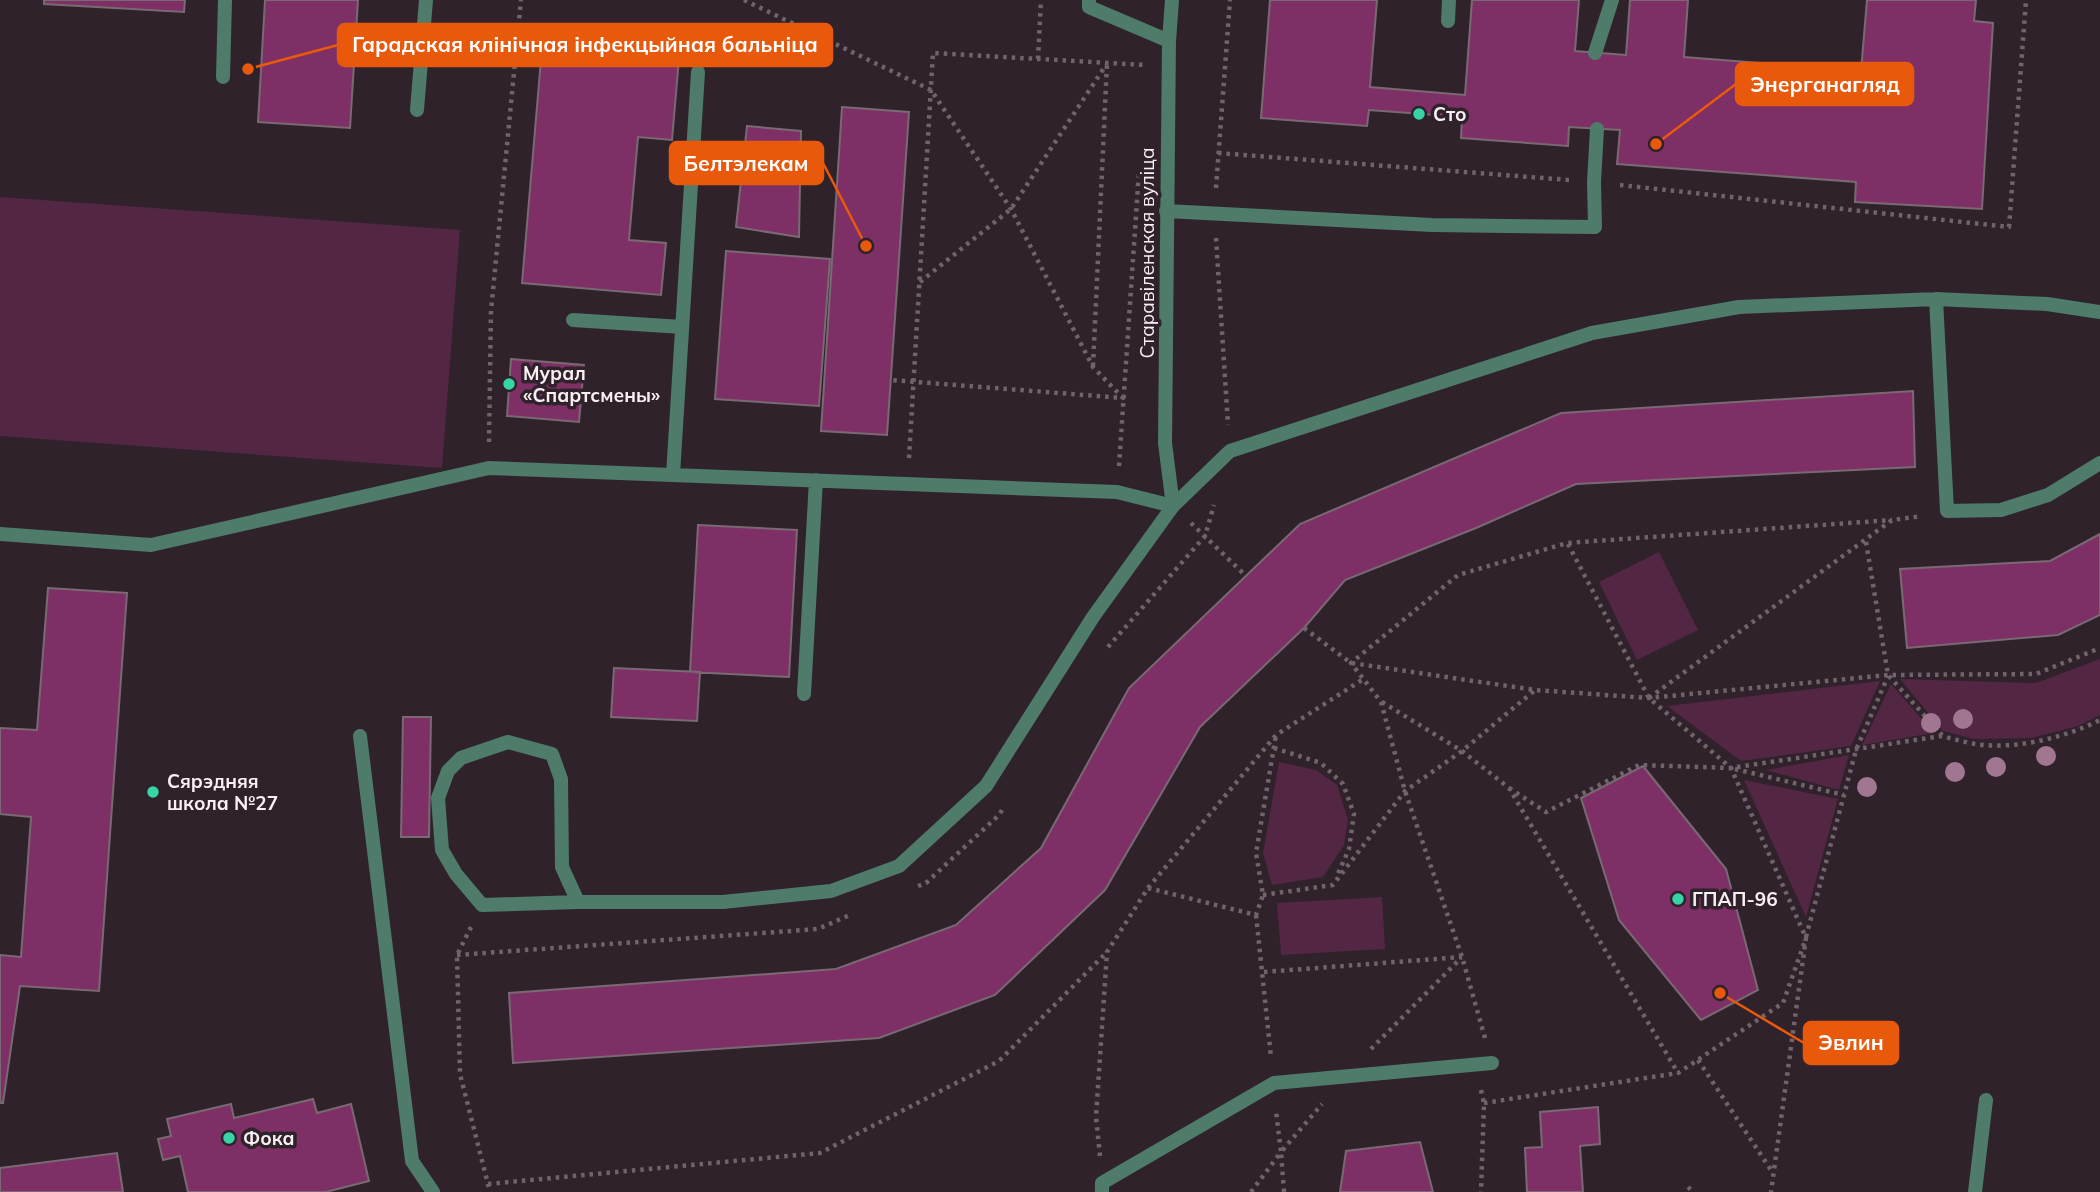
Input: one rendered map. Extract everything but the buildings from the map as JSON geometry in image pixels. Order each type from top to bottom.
[{"type":"street","points":[[223,77],[225,0]]},
{"type":"street","points":[[417,110],[426,0]]},
{"type":"street","points":[[1089,0],[1089,7],[1169,41]]},
{"type":"street","name":"Старавіленская вуліца","points":[[1172,0],[1166,211],[1166,443],[1173,506]]},
{"type":"street","points":[[1448,21],[1449,0]]},
{"type":"street","points":[[1595,53],[1612,0]]},
{"type":"street","points":[[673,475],[698,72]]},
{"type":"street","points":[[1166,211],[1432,225],[1595,227],[1597,129]]},
{"type":"street","points":[[578,902],[562,867],[561,779],[552,754],[508,742],[461,758],[448,771],[438,798],[442,850],[456,874],[482,905],[723,902],[831,891],[899,866],[986,786],[1093,617],[1173,506],[1230,451],[1592,333],[1739,307],[1936,299],[2047,304],[2100,312]]},
{"type":"street","points":[[1936,299],[1947,512],[2001,510],[2048,495],[2100,463]]},
{"type":"street","points":[[573,320],[682,327]]},
{"type":"street","points":[[0,534],[151,545],[489,467],[1117,492],[1173,506]]},
{"type":"street","points":[[804,694],[816,480]]},
{"type":"street","points":[[360,736],[412,1161],[433,1192]]},
{"type":"street","points":[[1102,1188],[1274,1083],[1492,1063]]},
{"type":"street","points":[[1975,1192],[1986,1100]]},
{"type":"path","points":[[489,467],[491,311],[521,0]]},
{"type":"path","points":[[744,0],[931,90],[1011,209],[1093,367],[1123,398]]},
{"type":"path","points":[[1038,59],[1041,0]]},
{"type":"path","points":[[1230,0],[1214,213],[1230,451]]},
{"type":"path","points":[[1217,153],[1594,182],[2009,227],[2026,0]]},
{"type":"path","points":[[907,483],[933,53],[1146,65],[1148,33]]},
{"type":"path","points":[[919,282],[1011,209],[1107,63]]},
{"type":"path","points":[[1093,367],[1107,63]]},
{"type":"path","points":[[1117,492],[1139,162]]},
{"type":"path","points":[[891,380],[1123,398]]},
{"type":"path","points":[[1101,655],[1205,536],[1216,500]]},
{"type":"path","points":[[1173,506],[1246,576]]},
{"type":"path","points":[[1352,663],[1458,575],[1567,543],[1892,520],[1947,512]]},
{"type":"path","points":[[1649,698],[1866,542],[1892,520]]},
{"type":"path","points":[[1866,542],[1888,675],[1942,736]]},
{"type":"path","points":[[1567,543],[1649,698],[1731,768],[1806,938],[1771,1192]]},
{"type":"path","points":[[1304,628],[1352,663],[1381,702],[1405,791],[1462,957],[1492,1063]]},
{"type":"path","points":[[1352,663],[1535,690],[1649,698],[1888,675],[2036,674],[2100,648]]},
{"type":"path","points":[[1484,1103],[1678,1073],[1783,1003],[1806,938],[1856,750],[1888,675]]},
{"type":"path","points":[[488,1184],[820,1153],[999,1061],[1107,952],[1148,888],[1276,735],[1365,678]]},
{"type":"path","points":[[1264,895],[1334,885],[1405,791],[1462,751],[1535,690]]},
{"type":"path","points":[[1381,702],[1462,751],[1509,788],[1546,811],[1639,765],[1731,768],[1942,736],[1976,744],[2029,744],[2080,730],[2100,720]]},
{"type":"path","points":[[1148,888],[1256,915],[1264,895],[1256,853],[1276,735]]},
{"type":"path","points":[[1274,748],[1321,763],[1343,784],[1354,814],[1349,849],[1334,885]]},
{"type":"path","points":[[1731,768],[1844,795]]},
{"type":"path","points":[[1509,788],[1678,1073]]},
{"type":"path","points":[[914,888],[926,883],[999,815],[1007,804]]},
{"type":"path","points":[[482,905],[457,955],[460,1074],[490,1192]]},
{"type":"path","points":[[457,955],[818,929],[854,913]]},
{"type":"path","points":[[1102,1188],[1096,1117],[1107,952]]},
{"type":"path","points":[[1264,972],[1462,957]]},
{"type":"path","points":[[1698,1060],[1774,1174]]},
{"type":"path","points":[[1280,1152],[1284,1192]]},
{"type":"path","points":[[1688,1187],[1693,1192]]},
{"type":"shaded area","points":[[0,197],[460,230],[442,468],[0,436]]},
{"type":"shaded area","points":[[1659,552],[1698,630],[1637,660],[1599,582]]},
{"type":"shaded area","points":[[2100,659],[2100,715],[2078,726],[2031,738],[1974,739],[1943,731],[1900,679],[2036,683]]},
{"type":"shaded area","points":[[1880,681],[1851,746],[1741,761],[1667,706]]},
{"type":"shaded area","points":[[1891,684],[1934,733],[1862,745]]},
{"type":"shaded area","points":[[1849,755],[1839,790],[1766,770]]},
{"type":"shaded area","points":[[1279,762],[1316,770],[1337,785],[1348,820],[1344,845],[1323,877],[1272,885],[1263,853]]},
{"type":"shaded area","points":[[1744,780],[1838,799],[1806,917]]},
{"type":"shaded area","points":[[1382,897],[1385,949],[1281,955],[1277,903]]},
{"type":"place","name":"Гарадская клінічная інфекцыйная бальніца","points":[[248,69]]},
{"type":"place","name":"Сто","points":[[1419,114]]},
{"type":"place","name":"Энерганагляд","points":[[1656,144]]},
{"type":"place","name":"Белтэлекам","points":[[866,246]]},
{"type":"place","name":"Мурал «Спартсмены»","points":[[509,384]]},
{"type":"place","name":"Сярэдняя школа №27","points":[[153,792]]},
{"type":"place","name":"ГПАП-96","points":[[1678,899]]},
{"type":"place","name":"Эвлин","points":[[1720,993]]},
{"type":"place","name":"Фока","points":[[229,1138]]}]
